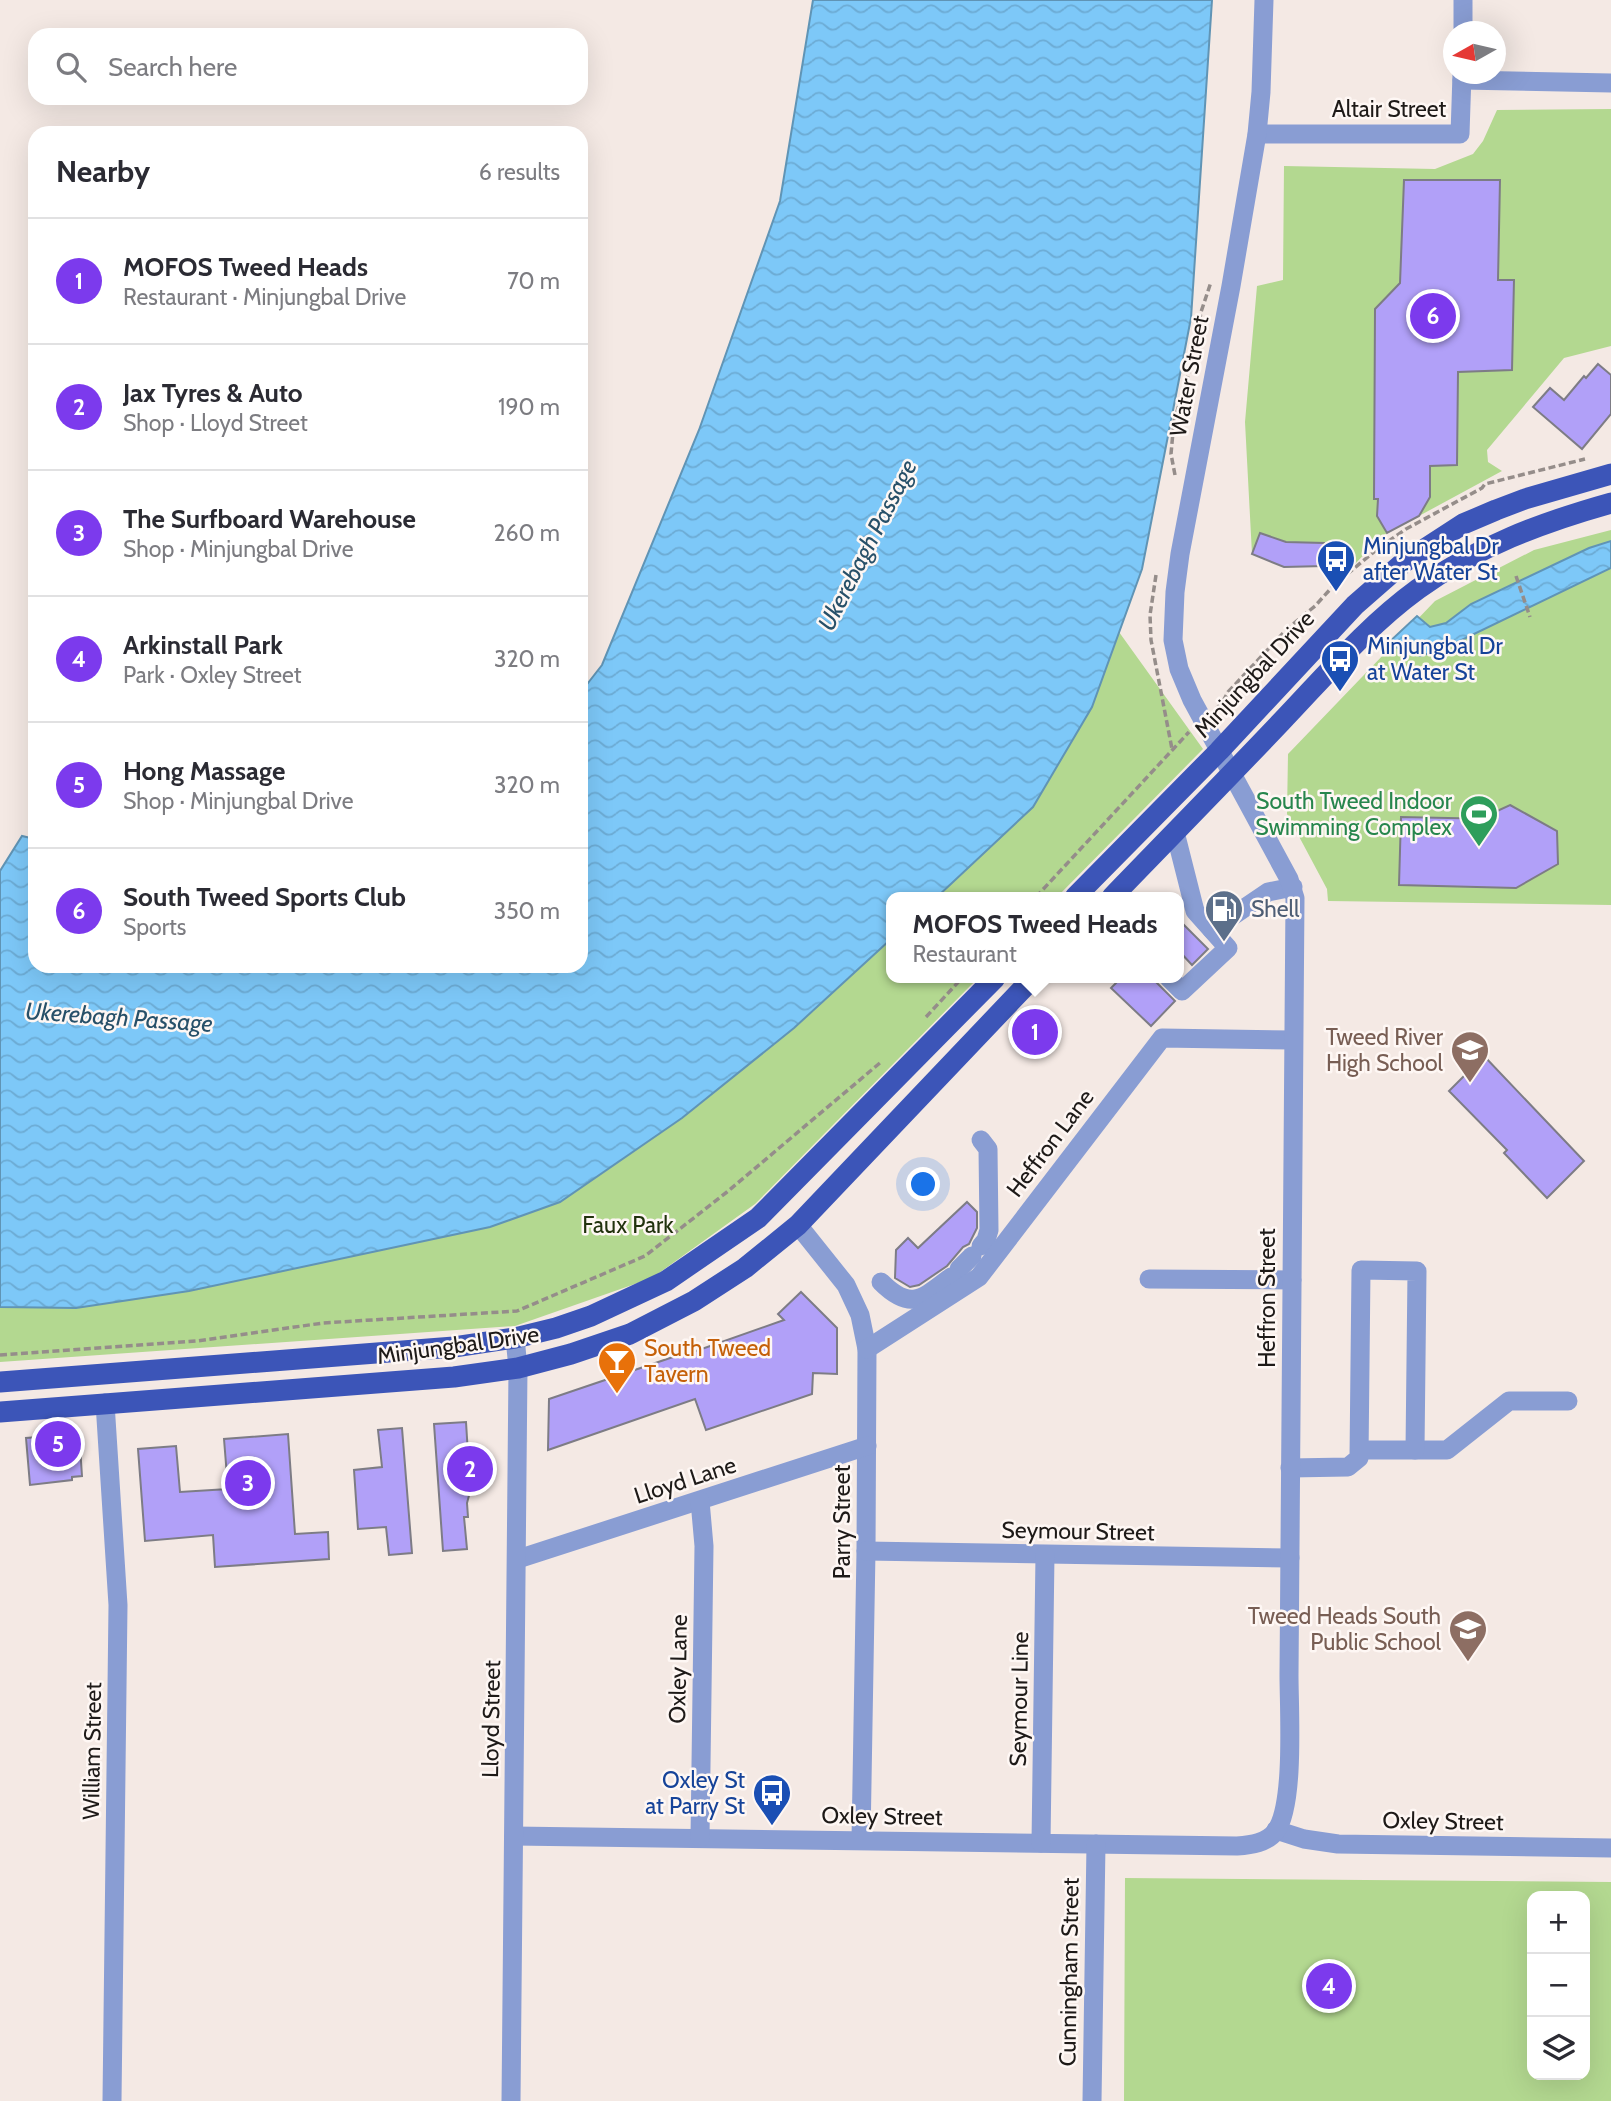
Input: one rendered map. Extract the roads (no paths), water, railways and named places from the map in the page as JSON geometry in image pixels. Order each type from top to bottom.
[{"type":"main road","name":"Minjungbal Drive","points":[[1079,892],[1219,751],[1355,605],[1403,563],[1463,524],[1525,499],[1611,474]]},
{"type":"main road","points":[[1117,892],[1348,652],[1395,607],[1418,589],[1489,546],[1545,523],[1611,503]]},
{"type":"main road","name":"Minjungbal Drive","points":[[0,1382],[476,1345],[556,1328],[591,1316],[666,1281],[758,1218],[990,983]]},
{"type":"main road","name":"Minjungbal Drive","points":[[0,1412],[445,1378],[518,1368],[630,1334],[684,1307],[745,1268],[798,1225],[1028,983]]},
{"type":"street","name":"Water Street","points":[[1219,751],[1179,670],[1173,640],[1174,608],[1180,554],[1257,134],[1264,0]]},
{"type":"street","points":[[1462,21],[1463,0]]},
{"type":"street","points":[[1506,79],[1611,83]]},
{"type":"street","name":"Altair Street","points":[[1257,134],[1460,134],[1462,84]]},
{"type":"street","name":"Heffron Street","points":[[1219,751],[1293,887],[1296,914],[1288,1792],[1276,1830]]},
{"type":"street","points":[[1174,983],[1182,991],[1228,948],[1195,911],[1175,832]]},
{"type":"street","points":[[1212,930],[1268,892],[1293,887]]},
{"type":"street","name":"Heffron Lane","points":[[867,1349],[979,1277],[1162,1038],[1293,1040]]},
{"type":"street","points":[[881,1282],[891,1293],[911,1301],[924,1297],[966,1262],[986,1240],[989,1230],[988,1149],[981,1140]]},
{"type":"street","name":"Parry Street","points":[[798,1225],[845,1285],[860,1315],[867,1349],[861,1840]]},
{"type":"street","points":[[1290,1468],[1348,1467],[1359,1458],[1361,1270],[1417,1271],[1415,1450]]},
{"type":"street","points":[[1149,1279],[1292,1280]]},
{"type":"street","name":"Lloyd Street","points":[[511,2101],[518,1559],[518,1368],[515,1338]]},
{"type":"street","points":[[1359,1450],[1447,1450],[1509,1401],[1568,1401]]},
{"type":"street","name":"William Street","points":[[105,1403],[118,1605],[112,2101]]},
{"type":"street","name":"Lloyd Lane","points":[[518,1559],[867,1446]]},
{"type":"street","name":"Oxley Lane","points":[[700,1501],[704,1546],[700,1839]]},
{"type":"street","name":"Seymour Street","points":[[866,1551],[1290,1558]]},
{"type":"street","name":"Seymour Line","points":[[1041,1843],[1045,1555]]},
{"type":"street","name":"Oxley Street","points":[[514,1836],[1248,1845],[1266,1840],[1276,1830],[1304,1839],[1338,1844],[1611,1848]]},
{"type":"street","name":"Cunningham Street","points":[[1092,2101],[1096,1844]]},
{"type":"water","name":"Ukerebagh Passage","points":[[813,0],[1212,0],[1191,318],[1142,569],[1092,707],[1033,807],[942,892],[886,892],[886,944],[794,1028],[682,1118],[560,1202],[490,1227],[189,1291],[76,1308],[0,1307],[0,871],[22,836],[28,837],[28,973],[588,973],[588,683],[602,665],[699,430],[780,201]]},
{"type":"water","points":[[1611,541],[1611,568],[1443,649],[1420,656],[1387,644],[1417,616],[1430,627],[1446,623],[1471,604],[1589,548]]},
{"type":"place","name":"South Tweed Sports Club","points":[[1433,316]]},
{"type":"place","name":"Minjungbal Dr after Water St","points":[[1336,593]]},
{"type":"place","name":"Minjungbal Dr at Water St","points":[[1340,693]]},
{"type":"place","name":"South Tweed Indoor Swimming Complex","points":[[1479,848]]},
{"type":"place","name":"Shell","points":[[1224,943]]},
{"type":"place","name":"MOFOS Tweed Heads","points":[[1035,1032]]},
{"type":"place","name":"Tweed River High School","points":[[1470,1084]]},
{"type":"place","name":"South Tweed Tavern","points":[[617,1395]]},
{"type":"place","name":"Hong Massage","points":[[58,1444]]},
{"type":"place","name":"Jax Tyres & Auto","points":[[470,1469]]},
{"type":"place","name":"The Surfboard Warehouse","points":[[248,1483]]},
{"type":"place","name":"Tweed Heads South Public School","points":[[1468,1663]]},
{"type":"place","name":"Oxley St at Parry St","points":[[772,1827]]},
{"type":"place","name":"Arkinstall Park","points":[[1329,1986]]},
{"type":"park label","name":"Faux Park","points":[[628,1225]]}]
